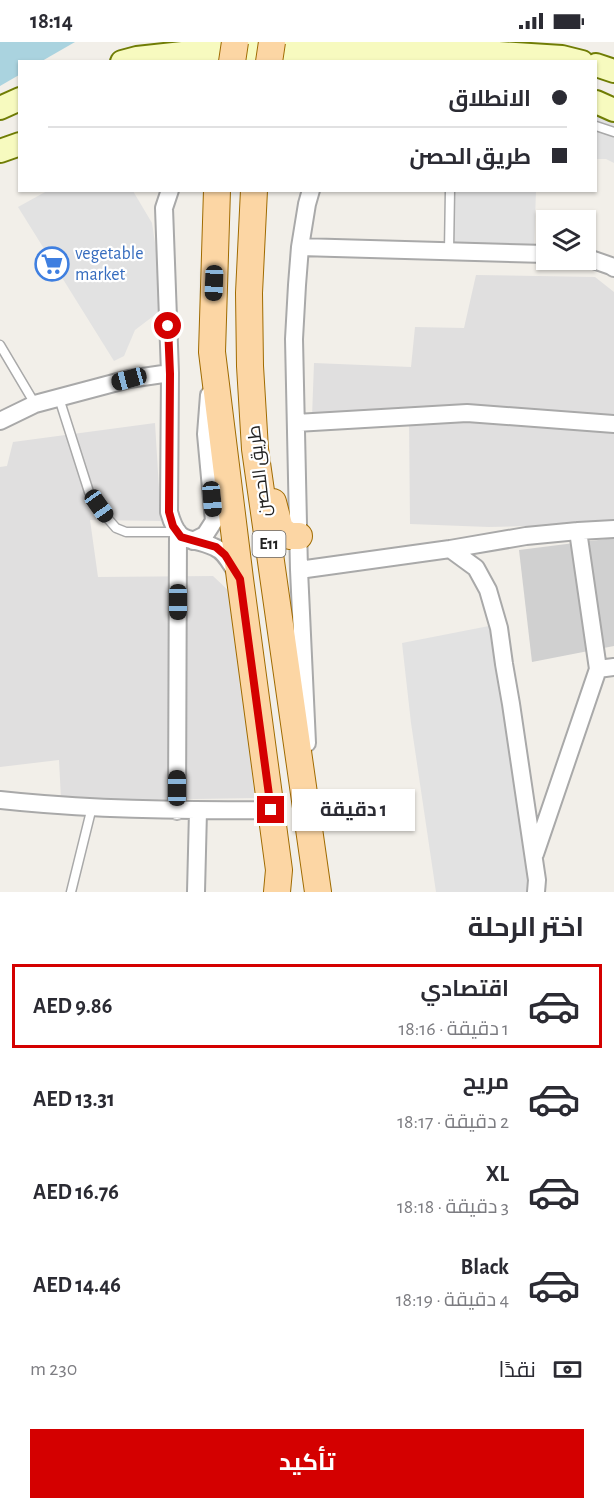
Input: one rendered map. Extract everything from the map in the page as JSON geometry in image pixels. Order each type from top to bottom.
[{"type":"main road","points":[[232,60],[235,42]]},
{"type":"main road","points":[[269,60],[272,42]]},
{"type":"main road","points":[[130,60],[209,50],[322,57],[483,52],[562,57],[574,60]]},
{"type":"main road","points":[[597,65],[614,71]]},
{"type":"main road","points":[[0,108],[18,100]]},
{"type":"main road","points":[[597,102],[614,110]]},
{"type":"main road","points":[[0,151],[18,145]]},
{"type":"main road","name":"طريق الحصن","points":[[217,192],[212,352],[279,870],[276,892]]},
{"type":"main road","points":[[254,192],[266,446],[274,512],[280,529],[289,537],[298,536]]},
{"type":"main road","name":"طريق الحصن","points":[[254,192],[249,293],[250,366],[255,449],[318,892]]},
{"type":"street","points":[[156,192],[164,208]]},
{"type":"street","points":[[169,192],[164,208],[170,374],[169,512],[173,526],[181,537],[216,547],[225,555],[240,579]]},
{"type":"street","points":[[307,195],[300,247],[294,339],[299,570],[310,834]]},
{"type":"street","points":[[300,247],[536,254]]},
{"type":"street","points":[[596,261],[614,268]]},
{"type":"street","points":[[193,541],[205,535],[214,521],[206,434],[212,352]]},
{"type":"street","points":[[0,421],[35,404],[129,379],[170,374]]},
{"type":"street","points":[[296,423],[467,412],[614,424]]},
{"type":"street","points":[[299,570],[526,536],[614,529]]},
{"type":"street","points":[[533,858],[606,668],[578,531]]},
{"type":"street","points":[[177,811],[178,532]]},
{"type":"street","points":[[450,549],[476,568],[488,590],[499,628],[537,880],[536,892]]},
{"type":"street","points":[[0,800],[177,811],[271,810]]},
{"type":"street","points":[[196,892],[198,811]]},
{"type":"lane","points":[[597,126],[614,132]]},
{"type":"lane","points":[[449,251],[450,192]]},
{"type":"lane","points":[[0,345],[35,404]]},
{"type":"lane","points":[[59,398],[89,492],[116,528],[126,532],[178,532]]},
{"type":"lane","points":[[71,892],[92,807]]},
{"type":"shaded area","points":[[597,115],[614,120],[614,163],[606,159],[597,159]]},
{"type":"shaded area","points":[[45,192],[134,192],[152,223],[157,256],[160,311],[135,330],[124,356],[114,361],[18,207]]},
{"type":"shaded area","points":[[455,192],[536,192],[534,252],[450,250]]},
{"type":"shaded area","points":[[476,275],[595,277],[614,292],[614,524],[489,527],[410,524],[409,421],[312,417],[314,363],[411,367],[415,327],[464,328]]},
{"type":"shaded area","points":[[155,423],[161,521],[90,520],[98,577],[213,576],[231,593],[255,798],[61,799],[59,760],[0,767],[0,467],[7,466],[13,442]]},
{"type":"shaded area","points":[[614,538],[614,646],[532,662],[519,550]]},
{"type":"shaded area","points":[[489,626],[537,892],[436,892],[411,723],[402,643]]},
{"type":"water","points":[[0,42],[75,42],[44,60],[18,60],[18,76],[0,86]]},
{"type":"place","name":"vegetable market","points":[[52,264]]},
{"type":"route","points":[[168,326],[169,512],[173,526],[181,537],[216,547],[225,555],[240,579],[271,810]]}]
